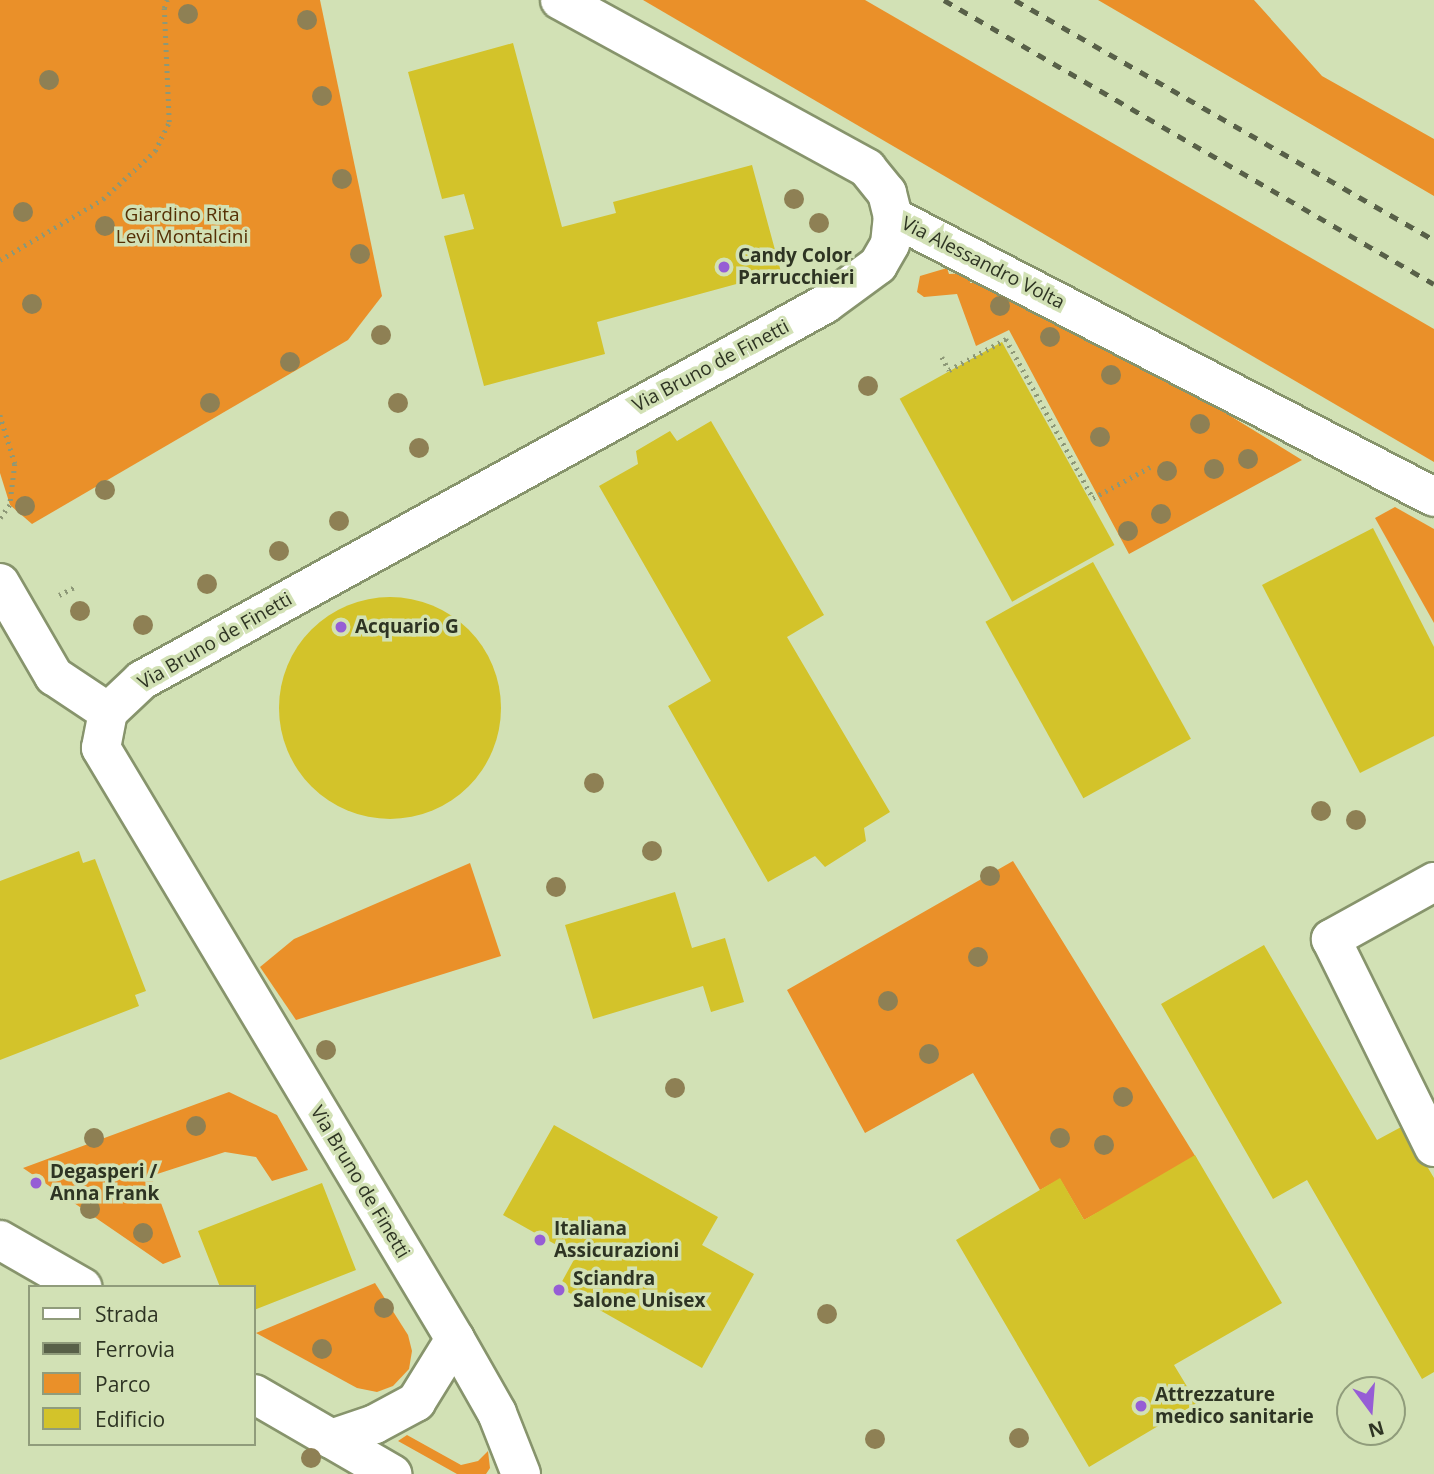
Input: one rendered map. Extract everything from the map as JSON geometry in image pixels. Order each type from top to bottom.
[{"type":"street","name":"Via Alessandro Volta","points":[[560,0],[867,168],[887,193],[893,217],[1434,496]]},
{"type":"street","name":"Via Bruno de Finetti","points":[[521,1474],[497,1413],[455,1339],[101,748],[108,712],[142,680],[825,304],[878,265],[890,244],[893,217]]},
{"type":"street","points":[[0,583],[54,676],[76,695],[108,712]]},
{"type":"street","points":[[1434,882],[1331,939],[1434,1147]]},
{"type":"street","points":[[0,1240],[79,1285]]},
{"type":"street","points":[[331,1439],[375,1424],[416,1402],[455,1339]]},
{"type":"street","points":[[256,1395],[392,1474]]},
{"type":"path","points":[[0,260],[103,199],[155,151],[169,122],[164,8],[167,0]]},
{"type":"path","points":[[942,357],[949,370],[1006,339],[1093,498],[1150,467]]},
{"type":"path","points":[[0,415],[15,464],[10,505],[0,519]]},
{"type":"path","points":[[56,597],[77,586]]},
{"type":"green space","name":"Giardino Rita Levi Montalcini","points":[[0,0],[320,0],[382,296],[348,340],[32,524],[10,505],[0,473]]},
{"type":"green space","points":[[643,0],[865,0],[1434,329],[1434,462]]},
{"type":"green space","points":[[1098,0],[1254,0],[1322,76],[1434,139],[1434,196]]},
{"type":"green space","points":[[947,268],[949,274],[970,273],[970,283],[978,283],[979,274],[1087,328],[1302,460],[1129,554],[1009,330],[976,346],[957,294],[924,297],[917,292],[920,276]]},
{"type":"green space","points":[[1395,507],[1434,529],[1434,623],[1375,518]]},
{"type":"green space","points":[[1013,861],[1197,1159],[1084,1220],[1060,1179],[1040,1190],[973,1073],[865,1133],[787,990]]},
{"type":"green space","points":[[470,863],[501,956],[296,1020],[260,967],[294,939]]},
{"type":"green space","points":[[229,1092],[277,1115],[308,1170],[272,1181],[256,1157],[225,1152],[151,1176],[181,1257],[163,1264],[23,1168]]},
{"type":"green space","points":[[375,1283],[408,1335],[412,1351],[409,1369],[393,1386],[377,1392],[357,1388],[256,1333]]},
{"type":"green space","points":[[407,1435],[461,1465],[478,1461],[488,1451],[490,1468],[486,1474],[457,1474],[398,1441]]},
{"type":"building","points":[[513,43],[562,227],[616,213],[613,202],[752,165],[781,272],[597,322],[605,354],[484,386],[444,236],[474,229],[464,194],[442,199],[408,72]]},
{"type":"building","points":[[1002,342],[1114,545],[1012,602],[900,399]]},
{"type":"building","points":[[711,421],[824,615],[787,637],[890,812],[864,828],[866,841],[825,867],[815,856],[768,882],[668,706],[711,681],[599,486],[638,464],[636,451],[670,431],[677,441]]},
{"type":"building","points":[[1373,528],[1434,647],[1434,736],[1360,773],[1262,585]]},
{"type":"building","points":[[1093,562],[1191,739],[1083,798],[985,622]]},
{"type":"building","points":[[390,597],[412,599],[442,610],[460,622],[476,638],[488,656],[496,676],[501,708],[499,730],[488,760],[476,778],[460,794],[442,806],[422,814],[390,819],[368,817],[338,806],[320,794],[304,778],[292,760],[284,740],[279,708],[281,686],[292,656],[304,638],[320,622],[338,610],[358,602]]},
{"type":"building","points":[[79,851],[83,863],[95,859],[146,991],[135,995],[139,1006],[0,1060],[0,881]]},
{"type":"building","points":[[675,892],[692,948],[725,938],[744,1002],[711,1012],[703,986],[593,1019],[565,925]]},
{"type":"building","points":[[1264,945],[1377,1140],[1403,1126],[1434,1178],[1434,1372],[1422,1379],[1307,1180],[1273,1199],[1161,1004]]},
{"type":"building","points":[[554,1125],[718,1217],[702,1245],[754,1274],[702,1368],[559,1287],[576,1256],[503,1215]]},
{"type":"building","points":[[1195,1155],[1282,1303],[1174,1365],[1197,1403],[1089,1467],[956,1240],[1060,1178],[1084,1220]]},
{"type":"building","points":[[322,1183],[356,1270],[256,1309],[256,1285],[219,1285],[198,1231]]},
{"type":"railway","points":[[944,0],[1434,284]]},
{"type":"railway","points":[[1015,0],[1434,240]]},
{"type":"place","name":"Candy Color Parrucchieri","points":[[724,267]]},
{"type":"place","name":"Acquario G","points":[[341,627]]},
{"type":"place","name":"Degasperi / Anna Frank","points":[[36,1183]]},
{"type":"place","name":"Italiana Assicurazioni","points":[[540,1240]]},
{"type":"place","name":"Sciandra Salone Unisex","points":[[559,1290]]},
{"type":"place","name":"Attrezzature medico sanitarie","points":[[1141,1406]]}]
